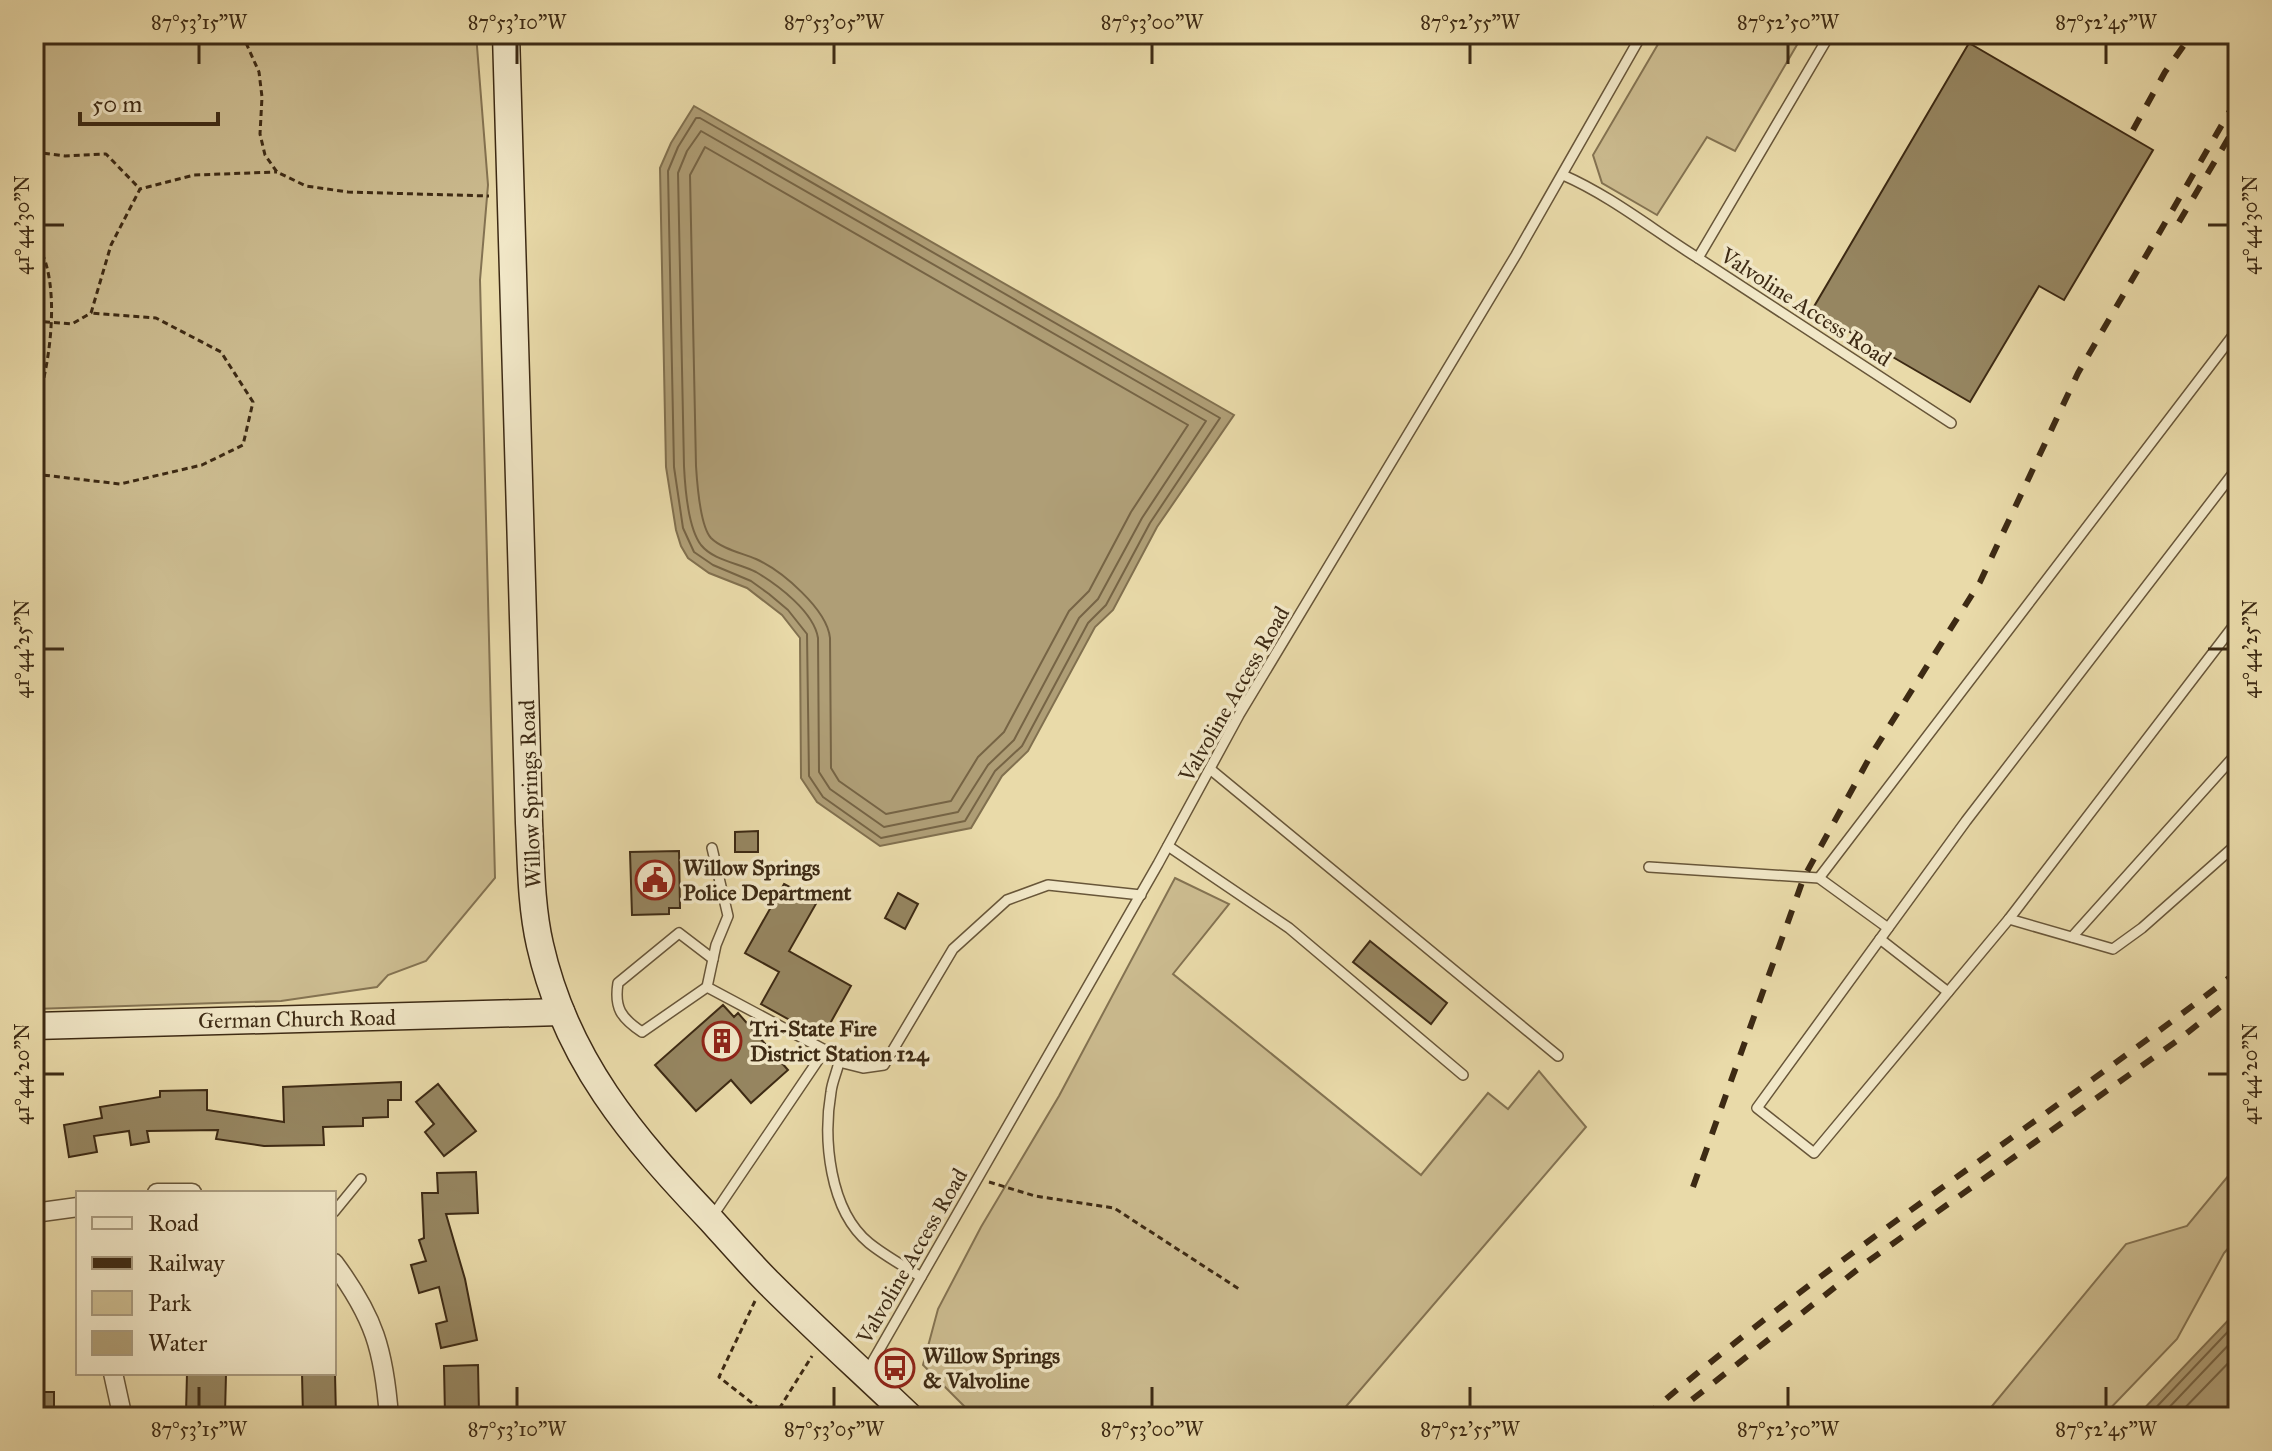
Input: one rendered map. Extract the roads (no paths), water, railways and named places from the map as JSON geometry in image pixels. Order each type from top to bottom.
[{"type":"main road","name":"Willow Springs Road","points":[[506,34],[532,883],[539,943],[561,1012],[581,1055],[619,1116],[656,1161],[766,1280],[899,1410]]},
{"type":"main road","name":"German Church Road","points":[[34,1026],[561,1012]]},
{"type":"street","points":[[34,1213],[76,1207]]},
{"type":"street","points":[[336,1266],[370,1318],[386,1375],[389,1417]]},
{"type":"street","points":[[113,1375],[122,1414]]},
{"type":"lane","name":"Valvoline Access Road","points":[[864,1376],[1141,895],[1239,715],[1563,175],[1642,34]]},
{"type":"lane","name":"Valvoline Access Road","points":[[1830,34],[1698,258],[1951,423]]},
{"type":"lane","points":[[1563,175],[1595,189],[1698,258]]},
{"type":"lane","points":[[1819,878],[2238,329]]},
{"type":"lane","points":[[2238,467],[1966,821],[1757,1108],[1814,1153],[2009,919],[2238,620]]},
{"type":"lane","points":[[2072,937],[2238,752]]},
{"type":"lane","points":[[1210,769],[1558,1056]]},
{"type":"lane","points":[[2009,919],[2113,949],[2142,928],[2238,843]]},
{"type":"lane","points":[[1168,846],[1289,928],[1463,1075]]},
{"type":"lane","points":[[712,848],[728,916],[707,987],[642,1032],[625,1021],[616,999],[618,983],[679,933],[713,959]]},
{"type":"lane","points":[[1649,867],[1819,878],[1888,928]]},
{"type":"lane","points":[[707,987],[835,1055],[839,1062],[863,1068],[884,1065],[953,949],[1007,900],[1048,885],[1141,895]]},
{"type":"lane","points":[[1880,939],[1948,992]]},
{"type":"lane","points":[[710,1219],[825,1050]]},
{"type":"lane","points":[[839,1062],[831,1089],[829,1147],[831,1174],[840,1201],[867,1241],[921,1277]]},
{"type":"lane","points":[[336,1210],[361,1179]]},
{"type":"water","points":[[694,106],[1234,415],[1157,527],[1113,610],[1095,627],[1028,751],[1002,776],[971,828],[880,846],[817,802],[801,778],[800,638],[782,615],[747,588],[709,573],[688,558],[681,546],[666,467],[660,168]]},
{"type":"water","points":[[2238,1310],[2238,1417],[2136,1417]]},
{"type":"railway","points":[[2133,130],[2165,72],[2192,34]]},
{"type":"railway","points":[[1693,1187],[1804,877],[1871,755],[1980,582],[2078,373],[2238,97]]},
{"type":"railway","points":[[2179,222],[2238,122]]},
{"type":"railway","points":[[1645,1417],[1790,1300],[2238,971]]},
{"type":"railway","points":[[1670,1417],[1867,1262],[2178,1040],[2238,993]]},
{"type":"place","name":"Willow Springs Police Department","points":[[655,880]]},
{"type":"place","name":"Tri-State Fire District Station 124","points":[[722,1041]]},
{"type":"place","name":"Willow Springs & Valvoline","points":[[895,1368]]}]
